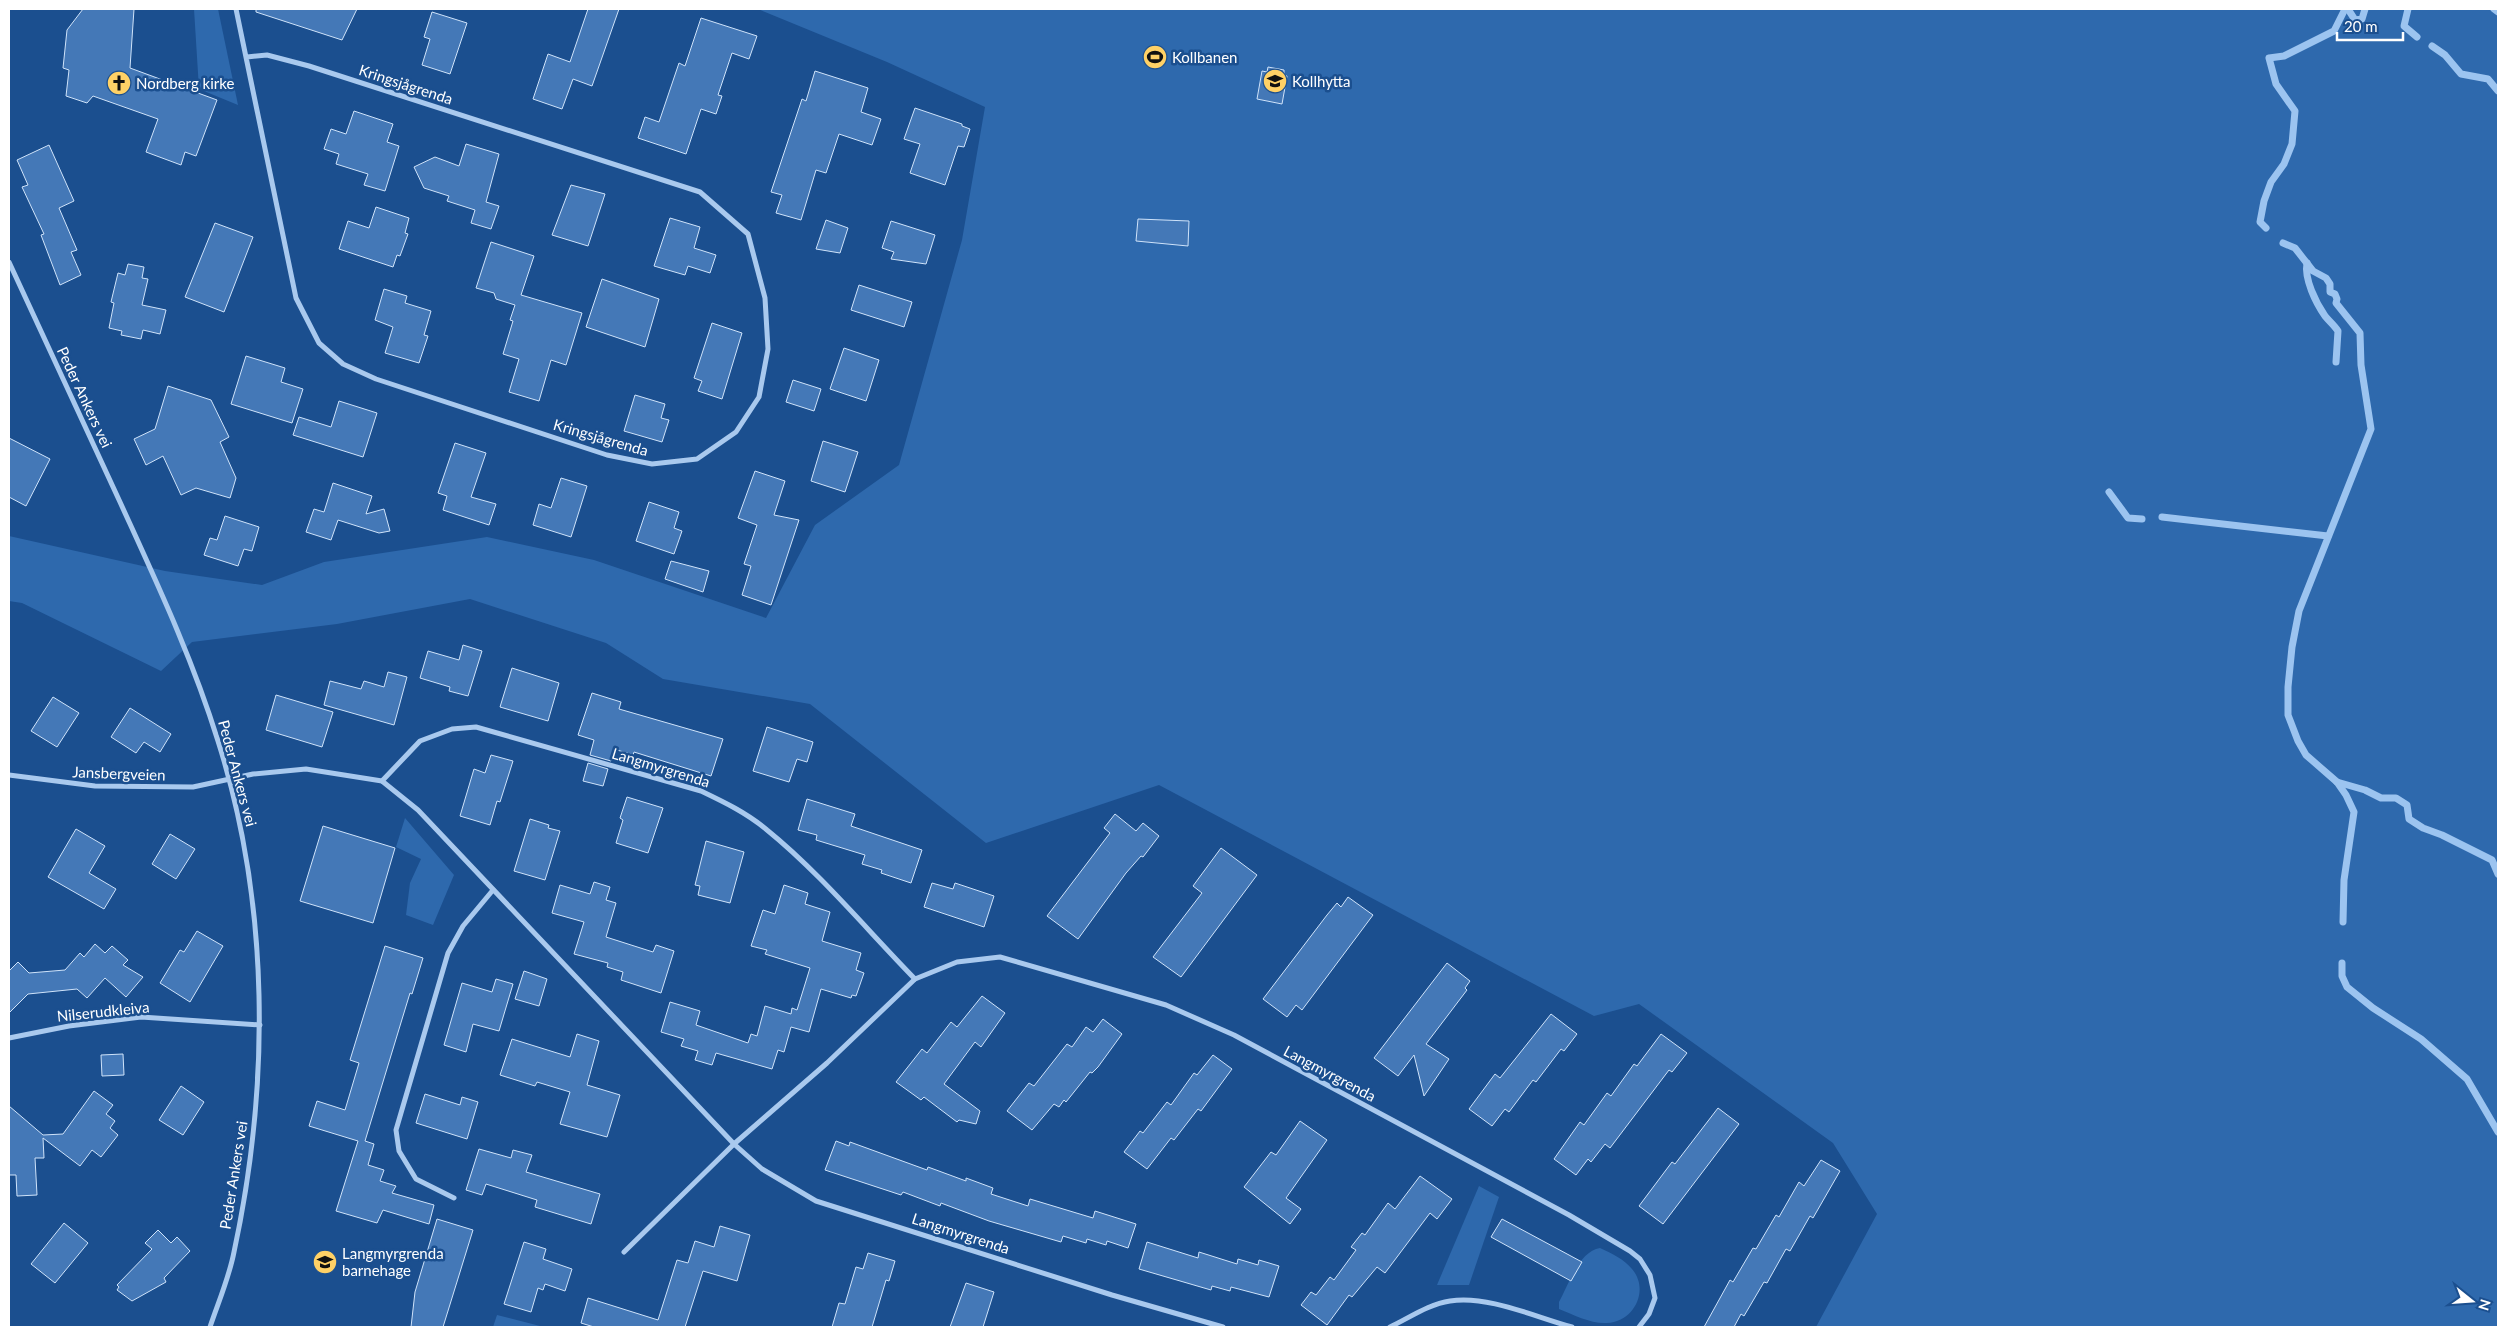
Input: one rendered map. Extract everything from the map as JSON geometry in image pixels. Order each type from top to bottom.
[{"type":"street","name":"Kringsjågrenda","points":[[236,9],[296,298],[320,343],[343,364],[376,379],[607,455],[652,464],[697,459],[736,432],[759,397],[768,349],[765,298],[748,234],[700,192],[309,66],[267,55],[247,57]]},
{"type":"street","name":"Peder Ankers vei","points":[[9,262],[182,636],[219,743],[240,825],[252,897],[260,1025],[256,1111],[234,1254],[210,1327]]},
{"type":"street","name":"Langmyrgrenda","points":[[382,781],[420,741],[452,730],[476,727],[701,791],[731,805],[766,829],[792,852],[915,980]]},
{"type":"street","name":"Langmyrgrenda","points":[[228,780],[252,774],[306,769],[382,781],[418,810],[734,1144],[762,1169],[816,1201],[1093,1289],[1223,1327]]},
{"type":"street","name":"Jansbergveien","points":[[9,775],[53,782],[145,788],[193,787],[228,780]]},
{"type":"street","points":[[454,1198],[416,1180],[399,1151],[396,1130],[448,953],[463,926],[494,890]]},
{"type":"street","name":"Langmyrgrenda","points":[[624,1252],[734,1144],[827,1062],[915,980],[957,962],[1000,957],[1166,1005],[1234,1035],[1569,1215],[1630,1251],[1640,1259],[1650,1275],[1654,1286],[1654,1298],[1650,1314],[1639,1327]]},
{"type":"street","name":"Nilserudkleiva","points":[[9,1038],[69,1026],[142,1017],[260,1025]]},
{"type":"street","points":[[1390,1327],[1425,1309],[1448,1301],[1477,1299],[1572,1327]]},
{"type":"shaded area","points":[[194,9],[218,9],[238,105],[199,89]]},
{"type":"shaded area","points":[[758,9],[2498,9],[2498,1327],[1816,1327],[1877,1214],[1833,1143],[1639,1004],[1594,1016],[1159,785],[986,843],[810,704],[663,679],[606,643],[470,599],[337,624],[192,642],[161,671],[22,603],[9,601],[9,536],[165,571],[262,585],[324,562],[487,537],[594,560],[766,618],[815,525],[899,465],[962,240],[985,107],[887,62]]},
{"type":"shaded area","points":[[405,818],[454,875],[433,925],[406,915],[410,883],[421,859],[396,847]]},
{"type":"shaded area","points":[[1479,1186],[1499,1197],[1469,1285],[1437,1285]]},
{"type":"shaded area","points":[[1600,1248],[1629,1265],[1637,1277],[1639,1286],[1639,1295],[1632,1311],[1617,1321],[1607,1323],[1589,1321],[1559,1309],[1559,1302],[1580,1262],[1586,1255]]},
{"type":"shaded area","points":[[497,1315],[544,1327],[493,1327]]},
{"type":"building","name":"Nordberg kirke","points":[[83,9],[134,9],[130,68],[217,100],[196,156],[185,152],[181,165],[146,152],[158,119],[93,96],[87,103],[66,96],[69,70],[63,68],[67,30]]},
{"type":"building","points":[[256,9],[357,9],[342,40],[256,12]]},
{"type":"building","points":[[588,9],[619,9],[592,86],[573,79],[562,109],[533,99],[548,54],[570,62]]},
{"type":"building","points":[[432,12],[467,23],[450,74],[422,65],[430,39],[424,37]]},
{"type":"building","points":[[701,18],[757,36],[749,59],[732,53],[718,95],[722,96],[716,114],[701,109],[686,154],[638,138],[645,117],[659,122],[679,63],[685,66]]},
{"type":"building","name":"Kollhytta","points":[[1268,67],[1284,70],[1284,75],[1287,76],[1282,104],[1257,99],[1262,71],[1267,72]]},
{"type":"building","points":[[815,71],[868,88],[861,112],[881,119],[872,145],[839,134],[826,173],[816,170],[801,220],[776,213],[782,195],[771,192],[802,99],[806,101]]},
{"type":"building","points":[[915,108],[962,124],[962,126],[970,129],[964,147],[958,146],[945,185],[910,173],[920,144],[904,139]]},
{"type":"building","points":[[354,111],[393,124],[387,142],[399,146],[385,191],[364,185],[368,174],[336,164],[339,154],[324,149],[331,129],[346,134]]},
{"type":"building","points":[[466,144],[499,154],[486,202],[499,206],[491,229],[471,223],[475,210],[447,201],[449,196],[424,188],[414,167],[435,157],[459,166]]},
{"type":"building","points":[[49,145],[74,201],[59,208],[77,250],[71,252],[81,275],[60,285],[41,235],[44,234],[22,187],[28,185],[17,160]]},
{"type":"building","points":[[571,185],[605,194],[588,246],[552,235]]},
{"type":"building","points":[[376,207],[409,218],[405,233],[408,234],[400,256],[397,255],[393,267],[339,249],[348,221],[369,228]]},
{"type":"building","points":[[670,218],[700,227],[694,248],[716,255],[710,273],[688,266],[685,275],[654,266]]},
{"type":"building","points":[[1138,219],[1189,221],[1188,246],[1136,241]]},
{"type":"building","points":[[826,220],[848,228],[840,253],[816,249]]},
{"type":"building","points":[[891,221],[935,235],[926,264],[891,259],[894,252],[882,248]]},
{"type":"building","points":[[215,223],[253,237],[224,312],[185,297]]},
{"type":"building","points":[[491,242],[534,256],[521,295],[582,313],[566,365],[551,360],[539,401],[509,392],[519,359],[503,354],[513,321],[510,320],[515,305],[496,299],[494,293],[476,288]]},
{"type":"building","points":[[128,264],[144,267],[142,278],[148,279],[142,305],[166,310],[160,334],[143,330],[141,339],[121,335],[122,331],[109,328],[114,303],[111,302],[118,273],[125,275]]},
{"type":"building","points":[[602,279],[659,299],[645,347],[586,327]]},
{"type":"building","points":[[859,285],[912,302],[904,327],[851,310]]},
{"type":"building","points":[[384,289],[407,296],[405,303],[431,311],[424,335],[428,336],[419,363],[385,353],[393,327],[375,320]]},
{"type":"building","points":[[712,323],[742,333],[722,399],[698,391],[702,381],[694,378]]},
{"type":"building","points":[[844,348],[879,360],[866,401],[830,389]]},
{"type":"building","points":[[246,356],[285,368],[281,382],[303,389],[292,423],[231,404]]},
{"type":"building","points":[[793,380],[821,389],[814,411],[786,402]]},
{"type":"building","points":[[168,386],[211,400],[229,437],[220,442],[236,478],[230,498],[196,488],[181,495],[163,456],[146,465],[134,439],[155,429]]},
{"type":"building","points":[[635,395],[665,404],[661,418],[669,420],[662,442],[624,431]]},
{"type":"building","points":[[339,401],[377,413],[363,457],[293,435],[299,417],[331,427]]},
{"type":"building","points":[[9,438],[50,459],[26,506],[9,497]]},
{"type":"building","points":[[823,441],[858,452],[845,492],[811,481]]},
{"type":"building","points":[[455,443],[486,453],[471,497],[496,504],[489,525],[443,510],[447,496],[438,493]]},
{"type":"building","points":[[755,471],[785,481],[774,515],[799,520],[771,605],[742,595],[751,566],[744,564],[757,525],[738,518]]},
{"type":"building","points":[[561,478],[587,486],[571,537],[533,525],[539,504],[551,508]]},
{"type":"building","points":[[333,483],[372,496],[366,514],[384,509],[390,531],[379,533],[338,520],[331,540],[306,532],[314,509],[324,512]]},
{"type":"building","points":[[649,502],[679,512],[674,528],[682,531],[674,554],[636,541]]},
{"type":"building","points":[[225,516],[259,527],[252,551],[244,549],[238,566],[204,555],[210,538],[217,540]]},
{"type":"building","points":[[671,561],[709,571],[703,592],[665,579]]},
{"type":"building","points":[[463,645],[482,651],[468,696],[449,691],[450,687],[420,678],[428,651],[459,660]]},
{"type":"building","points":[[512,668],[559,683],[548,721],[500,707]]},
{"type":"building","points":[[388,672],[407,677],[394,725],[324,705],[330,681],[361,689],[364,681],[384,687]]},
{"type":"building","points":[[592,693],[621,702],[619,709],[723,739],[711,776],[634,752],[633,755],[614,749],[611,761],[590,755],[594,740],[578,735]]},
{"type":"building","points":[[276,695],[333,712],[322,747],[266,730]]},
{"type":"building","points":[[53,697],[79,713],[57,747],[31,731]]},
{"type":"building","points":[[130,708],[171,734],[160,752],[144,742],[136,753],[111,737]]},
{"type":"building","points":[[767,727],[813,742],[807,762],[797,759],[789,782],[753,771]]},
{"type":"building","points":[[491,755],[513,761],[500,802],[497,801],[490,825],[460,816],[474,769],[485,773]]},
{"type":"building","points":[[588,763],[608,769],[603,786],[583,781]]},
{"type":"building","points":[[627,797],[663,808],[648,853],[616,843],[623,820],[620,818]]},
{"type":"building","points":[[807,799],[855,814],[851,826],[922,850],[911,883],[881,873],[882,870],[862,864],[865,855],[816,840],[817,835],[798,830]]},
{"type":"building","points":[[1115,814],[1136,831],[1143,823],[1159,836],[1143,857],[1141,856],[1126,873],[1078,939],[1047,916],[1110,833],[1104,828]]},
{"type":"building","points":[[530,819],[549,825],[548,828],[560,831],[545,880],[514,871]]},
{"type":"building","points":[[323,826],[395,848],[373,923],[300,901]]},
{"type":"building","points":[[76,829],[105,846],[89,873],[116,889],[104,909],[48,877]]},
{"type":"building","points":[[170,834],[195,849],[176,879],[152,864]]},
{"type":"building","points":[[706,841],[744,852],[730,903],[698,895],[700,886],[695,885]]},
{"type":"building","points":[[1221,848],[1257,875],[1181,977],[1153,957],[1202,893],[1193,886]]},
{"type":"building","points":[[594,882],[610,887],[606,900],[616,903],[606,937],[653,952],[656,945],[674,951],[661,993],[621,980],[623,972],[607,967],[608,963],[574,954],[584,922],[552,913],[560,885],[590,894]]},
{"type":"building","points":[[932,883],[953,889],[955,883],[994,896],[984,927],[924,907]]},
{"type":"building","points":[[784,885],[808,893],[805,904],[830,912],[822,941],[861,953],[856,970],[864,973],[856,996],[852,995],[851,998],[821,989],[809,1032],[791,1027],[784,1052],[778,1050],[772,1069],[716,1053],[712,1065],[695,1060],[698,1051],[681,1046],[684,1039],[661,1032],[670,1002],[700,1011],[696,1025],[748,1043],[751,1034],[757,1036],[765,1006],[791,1014],[792,1008],[797,1010],[810,968],[765,954],[767,950],[751,946],[763,910],[775,914]]},
{"type":"building","points":[[1348,897],[1373,915],[1302,1010],[1296,1005],[1287,1017],[1263,999],[1337,903],[1341,907]]},
{"type":"building","points":[[197,931],[223,946],[190,1002],[160,983],[180,950],[184,952]]},
{"type":"building","points":[[95,944],[105,953],[112,946],[128,960],[123,965],[143,977],[126,997],[105,978],[87,998],[77,989],[28,994],[9,1013],[9,971],[18,962],[29,973],[65,970],[80,953],[84,957]]},
{"type":"building","points":[[385,946],[423,958],[412,994],[410,993],[365,1141],[374,1144],[368,1165],[384,1170],[380,1181],[396,1186],[392,1193],[434,1205],[429,1224],[383,1210],[377,1223],[336,1211],[358,1141],[309,1126],[317,1101],[345,1110],[359,1063],[350,1060]]},
{"type":"building","points":[[1447,963],[1470,981],[1465,988],[1467,990],[1426,1044],[1449,1059],[1424,1096],[1414,1055],[1398,1076],[1374,1058]]},
{"type":"building","points":[[524,971],[547,979],[539,1006],[515,999]]},
{"type":"building","points":[[496,979],[513,984],[499,1031],[473,1024],[466,1052],[444,1045],[462,983],[492,992]]},
{"type":"building","points":[[982,996],[1005,1013],[981,1047],[975,1042],[944,1084],[980,1111],[976,1124],[959,1120],[957,1122],[924,1097],[921,1100],[896,1082],[922,1049],[927,1053],[951,1022],[957,1027]]},
{"type":"building","points":[[1551,1014],[1577,1034],[1564,1051],[1561,1049],[1536,1082],[1533,1080],[1509,1112],[1505,1109],[1492,1126],[1469,1109],[1495,1074],[1500,1078]]},
{"type":"building","points":[[1103,1019],[1122,1034],[1098,1067],[1092,1073],[1090,1072],[1066,1102],[1064,1100],[1059,1107],[1054,1104],[1032,1130],[1007,1111],[1029,1083],[1034,1086],[1067,1044],[1072,1047],[1086,1027],[1093,1032]]},
{"type":"building","points":[[577,1034],[599,1041],[587,1085],[620,1095],[607,1137],[560,1124],[570,1092],[537,1082],[535,1086],[500,1075],[512,1039],[570,1057]]},
{"type":"building","points":[[1661,1034],[1687,1053],[1672,1072],[1669,1070],[1610,1148],[1605,1144],[1591,1162],[1588,1159],[1576,1175],[1554,1159],[1580,1122],[1584,1125],[1607,1093],[1611,1096],[1634,1064],[1637,1066]]},
{"type":"building","points":[[123,1054],[124,1075],[102,1076],[101,1055]]},
{"type":"building","points":[[1213,1055],[1232,1069],[1201,1111],[1198,1109],[1174,1140],[1171,1138],[1147,1169],[1124,1152],[1140,1131],[1143,1133],[1167,1102],[1171,1105],[1194,1073],[1197,1075]]},
{"type":"building","points":[[181,1086],[204,1102],[183,1135],[159,1120]]},
{"type":"building","points":[[94,1091],[113,1105],[106,1114],[115,1121],[110,1128],[118,1135],[101,1157],[92,1150],[80,1166],[43,1138],[44,1158],[35,1158],[37,1195],[17,1196],[16,1175],[9,1175],[9,1106],[43,1135],[63,1134]]},
{"type":"building","points":[[425,1094],[460,1105],[462,1097],[478,1102],[467,1139],[416,1123]]},
{"type":"building","points":[[1718,1108],[1739,1124],[1663,1224],[1639,1206],[1672,1162],[1675,1164]]},
{"type":"building","points":[[1300,1121],[1327,1140],[1286,1198],[1301,1209],[1290,1224],[1244,1187],[1271,1152],[1276,1155]]},
{"type":"building","points":[[836,1141],[849,1146],[850,1142],[927,1170],[928,1167],[966,1181],[966,1178],[993,1188],[991,1194],[1028,1206],[1030,1199],[1093,1218],[1095,1211],[1136,1224],[1128,1248],[1107,1241],[1106,1245],[1087,1239],[1086,1243],[1063,1236],[1061,1242],[989,1221],[941,1203],[940,1206],[903,1192],[901,1195],[825,1170]]},
{"type":"building","points":[[479,1149],[511,1158],[513,1150],[532,1155],[526,1172],[600,1194],[591,1224],[535,1207],[537,1200],[486,1184],[482,1195],[466,1190]]},
{"type":"building","points":[[1821,1160],[1840,1171],[1813,1218],[1810,1216],[1790,1251],[1786,1249],[1767,1283],[1764,1282],[1744,1316],[1741,1314],[1734,1327],[1704,1327],[1730,1280],[1733,1282],[1753,1248],[1756,1249],[1776,1215],[1779,1217],[1799,1182],[1804,1186]]},
{"type":"building","points":[[1420,1176],[1452,1199],[1437,1219],[1430,1213],[1385,1273],[1377,1267],[1352,1297],[1349,1295],[1327,1325],[1301,1305],[1311,1292],[1316,1295],[1330,1277],[1334,1280],[1356,1250],[1351,1247],[1362,1233],[1365,1235],[1388,1203],[1395,1209]]},
{"type":"building","points":[[437,1219],[473,1230],[443,1327],[411,1327],[415,1292]]},
{"type":"building","points":[[1502,1219],[1582,1262],[1571,1281],[1491,1237]]},
{"type":"building","points":[[64,1223],[88,1243],[55,1283],[31,1264]]},
{"type":"building","points":[[720,1226],[750,1235],[737,1281],[703,1271],[685,1327],[594,1327],[581,1323],[588,1298],[658,1320],[677,1260],[688,1263],[695,1241],[714,1247]]},
{"type":"building","points":[[158,1230],[171,1243],[177,1237],[190,1251],[164,1278],[166,1282],[132,1301],[117,1290],[119,1287],[117,1285],[152,1249],[145,1243]]},
{"type":"building","points":[[524,1242],[546,1249],[543,1259],[572,1269],[565,1291],[545,1284],[543,1290],[538,1288],[531,1312],[504,1304]]},
{"type":"building","points":[[1147,1242],[1198,1258],[1199,1252],[1237,1264],[1238,1259],[1258,1265],[1259,1260],[1279,1266],[1269,1297],[1231,1287],[1230,1291],[1212,1286],[1211,1290],[1139,1269]]},
{"type":"building","points":[[868,1253],[895,1261],[889,1281],[886,1280],[872,1327],[832,1327],[839,1303],[845,1304],[856,1267],[863,1269]]},
{"type":"building","points":[[966,1283],[994,1292],[983,1327],[950,1327]]},
{"type":"waterway","points":[[2266,228],[2260,222],[2264,201],[2271,182],[2284,164],[2292,144],[2295,111],[2276,84],[2269,58],[2284,56],[2334,31],[2345,9]]},
{"type":"waterway","points":[[2348,9],[2355,20],[2362,19],[2365,9]]},
{"type":"waterway","points":[[2408,9],[2404,26],[2417,37]]},
{"type":"waterway","points":[[2494,9],[2498,12]]},
{"type":"waterway","points":[[2432,46],[2445,55],[2461,74],[2488,79],[2498,91]]},
{"type":"waterway","points":[[2283,243],[2295,248],[2313,271],[2326,278],[2330,284],[2330,292],[2335,294],[2336,303],[2360,333],[2361,365],[2371,429],[2299,611],[2292,647],[2288,687],[2288,715],[2298,741],[2306,755],[2337,782],[2354,812],[2344,880],[2343,922]]},
{"type":"waterway","points":[[2307,263],[2307,276],[2315,298],[2325,316],[2338,331],[2336,362]]},
{"type":"waterway","points":[[2109,492],[2128,518],[2142,519]]},
{"type":"waterway","points":[[2162,517],[2328,536]]},
{"type":"waterway","points":[[2337,782],[2365,790],[2381,798],[2396,798],[2407,805],[2409,819],[2423,828],[2442,835],[2492,860],[2498,874]]},
{"type":"waterway","points":[[2342,963],[2342,976],[2347,987],[2373,1008],[2421,1039],[2467,1079],[2498,1132]]},
{"type":"place","name":"Kollbanen","points":[[1155,57]]},
{"type":"place","name":"Kollhytta","points":[[1275,81]]},
{"type":"place","name":"Nordberg kirke","points":[[119,83]]},
{"type":"place","name":"Langmyrgrenda barnehage","points":[[325,1262]]}]
